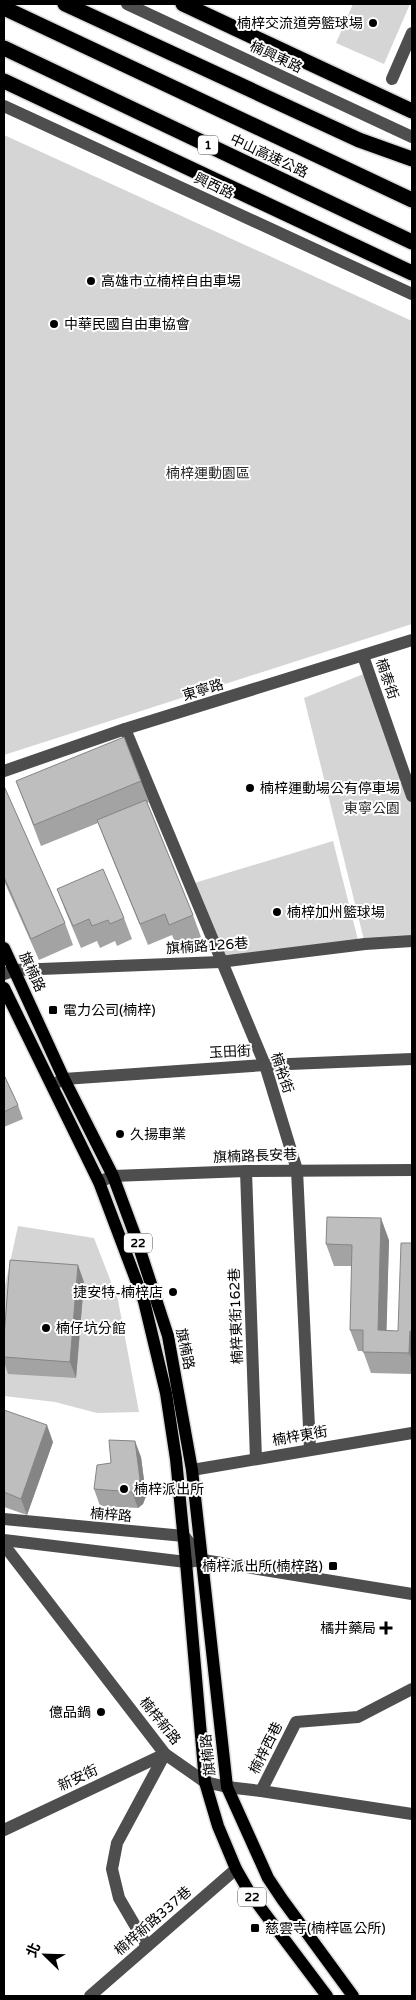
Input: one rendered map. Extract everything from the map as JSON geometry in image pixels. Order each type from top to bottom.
[{"type":"highway","points":[[65,4],[359,140],[412,159]]},
{"type":"highway","points":[[183,4],[412,111]]},
{"type":"highway","name":"中山高速公路","points":[[4,8],[412,200]]},
{"type":"highway","name":"中山高速公路","points":[[4,48],[412,242]]},
{"type":"highway","points":[[4,80],[412,273]]},
{"type":"main road","name":"旗楠路","points":[[4,948],[9,972],[113,1176],[136,1238],[168,1336],[192,1470],[227,1787]]},
{"type":"main road","name":"旗楠路","points":[[4,988],[99,1182],[119,1240],[144,1301],[154,1338],[166,1392],[184,1536],[205,1782]]},
{"type":"main road","name":"22","points":[[205,1782],[218,1826],[236,1869],[251,1895],[327,1996]]},
{"type":"main road","name":"22","points":[[227,1787],[268,1878],[353,1996]]},
{"type":"street","name":"楠興東路","points":[[127,4],[412,137]]},
{"type":"street","points":[[392,79],[412,33]]},
{"type":"street","name":"興西路","points":[[4,106],[412,294]]},
{"type":"street","name":"東寧路","points":[[4,771],[125,729],[412,640]]},
{"type":"street","name":"楠泰街","points":[[363,656],[412,796]]},
{"type":"street","name":"楠裕街","points":[[125,729],[264,1065],[297,1170],[310,1449]]},
{"type":"street","name":"旗楠路126巷","points":[[9,972],[220,962],[365,944],[412,941]]},
{"type":"street","name":"玉田街","points":[[52,1084],[64,1079],[264,1065],[412,1059]]},
{"type":"street","name":"旗楠路長安巷","points":[[99,1182],[113,1176],[246,1171],[412,1170]]},
{"type":"street","name":"楠梓東街162巷","points":[[246,1171],[256,1459]]},
{"type":"street","name":"楠梓東街","points":[[192,1470],[412,1433]]},
{"type":"street","name":"楠梓路","points":[[4,1520],[184,1536]]},
{"type":"street","points":[[184,1536],[203,1560]]},
{"type":"street","points":[[4,1540],[186,1562],[203,1560],[412,1594]]},
{"type":"street","name":"楠梓新路","points":[[4,1545],[165,1754],[205,1782]]},
{"type":"street","name":"楠梓西巷","points":[[261,1791],[296,1722],[358,1717],[412,1689]]},
{"type":"street","points":[[147,1946],[119,1898],[112,1869],[118,1843],[165,1754]]},
{"type":"street","name":"新安街","points":[[4,1830],[165,1754]]},
{"type":"street","name":"楠梓西巷","points":[[205,1782],[227,1787],[412,1814]]},
{"type":"street","name":"楠梓新路337巷","points":[[90,1996],[236,1869]]},
{"type":"green space","name":"楠梓交流道旁籃球場","points":[[353,4],[410,4],[384,64],[336,43]]},
{"type":"green space","name":"楠梓運動園區","points":[[4,135],[412,321],[412,624],[4,755]]},
{"type":"green space","name":"東寧公園","points":[[366,673],[412,801],[412,941],[365,944],[304,698]]},
{"type":"green space","name":"楠梓加州籃球場","points":[[333,841],[358,940],[223,957],[191,884]]},
{"type":"green space","points":[[18,1226],[94,1238],[118,1300],[139,1412],[97,1413],[55,1402],[4,1396],[4,1290]]},
{"type":"building","points":[[124,737],[141,781],[34,825],[16,781]]},
{"type":"building","points":[[4,786],[65,923],[31,939],[4,877]]},
{"type":"building","points":[[146,800],[193,915],[169,925],[165,914],[140,924],[97,820]]},
{"type":"building","points":[[103,869],[124,918],[110,924],[108,920],[92,926],[89,919],[73,926],[57,889]]},
{"type":"building","points":[[4,1075],[18,1105],[4,1112]]},
{"type":"building","points":[[327,1217],[381,1218],[378,1330],[398,1331],[401,1243],[412,1243],[412,1331],[410,1331],[409,1353],[363,1352],[363,1330],[350,1330],[352,1245],[326,1244]]},
{"type":"building","name":"楠仔坑分館","points":[[10,1260],[78,1265],[70,1362],[4,1357]]},
{"type":"building","points":[[4,1410],[47,1425],[21,1499],[4,1492]]},
{"type":"building","points":[[109,1440],[135,1441],[140,1479],[137,1487],[132,1492],[94,1489],[97,1465],[111,1463]]},
{"type":"place","name":"楠梓交流道旁籃球場","points":[[373,23]]},
{"type":"place","name":"高雄市立楠梓自由車場","points":[[91,281]]},
{"type":"place","name":"中華民國自由車協會","points":[[54,324]]},
{"type":"place","name":"楠梓運動場公有停車場","points":[[250,788]]},
{"type":"place","name":"楠梓加州籃球場","points":[[277,912]]},
{"type":"place","name":"電力公司(楠梓)","points":[[53,1010]]},
{"type":"place","name":"久揚車業","points":[[120,1134]]},
{"type":"place","name":"捷安特-楠梓店","points":[[173,1292]]},
{"type":"place","name":"楠仔坑分館","points":[[46,1328]]},
{"type":"place","name":"楠梓派出所","points":[[124,1489]]},
{"type":"place","name":"楠梓派出所(楠梓路)","points":[[333,1566]]},
{"type":"place","name":"橘井藥局","points":[[386,1628]]},
{"type":"place","name":"億品鍋","points":[[101,1712]]},
{"type":"place","name":"慈雲寺(楠梓區公所)","points":[[255,1928]]}]
